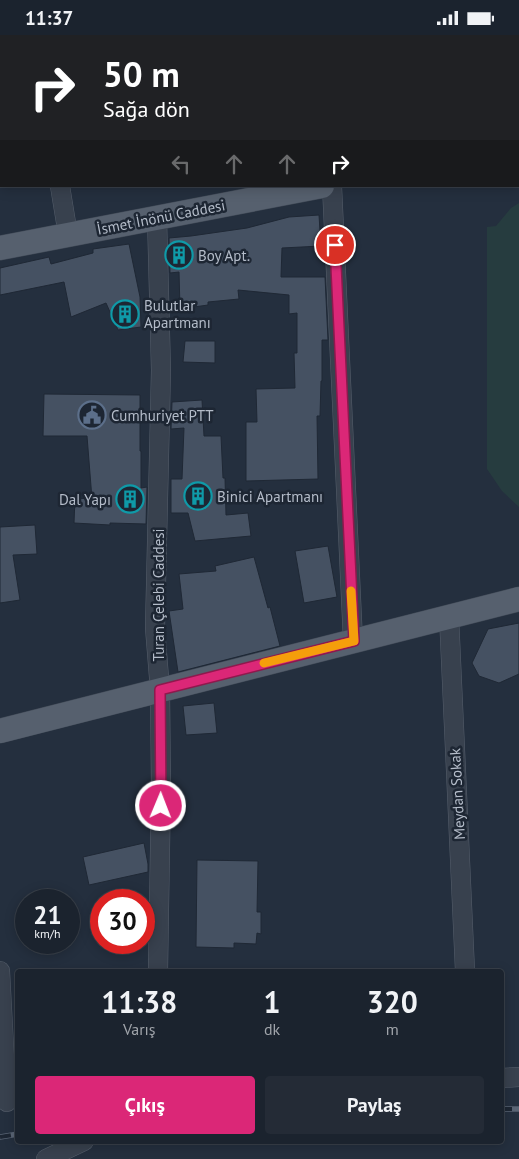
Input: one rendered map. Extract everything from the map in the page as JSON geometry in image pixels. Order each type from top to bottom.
[{"type":"main road","name":"İsmet İnönü Caddesi","points":[[0,248],[317,187]]},
{"type":"main road","points":[[0,731],[519,599]]},
{"type":"street","points":[[60,187],[68,235]]},
{"type":"street","points":[[332,187],[354,641]]},
{"type":"street","name":"Turan Çelebi Caddesi","points":[[157,218],[160,370],[155,628],[160,690],[161,788],[158,969]]},
{"type":"street","name":"Meydan Sokak","points":[[449,616],[465,969]]},
{"type":"street","points":[[0,971],[8,1101]]},
{"type":"street","points":[[504,1078],[519,1077]]},
{"type":"street","points":[[46,1159],[78,1144]]},
{"type":"street","points":[[80,1159],[83,1144]]},
{"type":"green space","points":[[519,203],[519,507],[502,491],[487,469],[487,227],[496,226],[511,208]]},
{"type":"building","points":[[319,215],[321,246],[282,248],[281,277],[325,277],[328,340],[322,340],[320,416],[317,416],[318,479],[246,481],[246,422],[257,422],[256,389],[295,388],[294,353],[297,353],[297,313],[289,314],[289,295],[238,290],[239,299],[208,302],[208,305],[180,309],[179,272],[170,273],[169,238],[247,228],[289,217]]},
{"type":"building","points":[[129,244],[140,297],[141,327],[118,330],[106,303],[71,317],[64,282],[0,295],[0,268],[49,257],[51,264],[93,253],[93,249]]},
{"type":"building","points":[[185,341],[215,341],[215,363],[183,362]]},
{"type":"building","points":[[44,394],[140,395],[141,488],[147,487],[146,524],[74,523],[75,498],[92,499],[87,436],[43,436]]},
{"type":"building","points":[[202,400],[204,436],[221,436],[226,515],[248,513],[251,536],[195,541],[188,513],[171,513],[171,479],[182,479],[184,428],[171,429],[172,402]]},
{"type":"building","points":[[35,525],[37,554],[13,555],[20,600],[0,603],[0,527]]},
{"type":"building","points":[[328,546],[337,597],[304,603],[295,551]]},
{"type":"building","points":[[254,557],[280,646],[178,672],[169,611],[183,609],[179,574],[216,571],[215,566]]},
{"type":"building","points":[[519,623],[519,674],[499,683],[479,676],[472,663],[488,629]]},
{"type":"building","points":[[214,703],[217,733],[186,735],[183,706]]},
{"type":"building","points":[[144,843],[148,872],[89,885],[83,857]]},
{"type":"building","points":[[197,860],[258,861],[257,912],[261,912],[261,934],[257,933],[256,944],[234,943],[234,948],[196,947]]},
{"type":"railway","points":[[504,1109],[519,1109]]},
{"type":"railway","points":[[0,1137],[15,1134]]},
{"type":"slow traffic","points":[[264,663],[354,641],[351,591]]},
{"type":"place","name":"Boy Apt.","points":[[179,255]]},
{"type":"place","name":"Bulutlar Apartmanı","points":[[125,314]]},
{"type":"place","name":"Cumhuriyet PTT","points":[[92,415]]},
{"type":"place","name":"Binici Apartmanı","points":[[198,496]]},
{"type":"place","name":"Dal Yapı","points":[[130,499]]},
{"type":"route","points":[[161,806],[160,690],[354,641],[335,245]]}]
